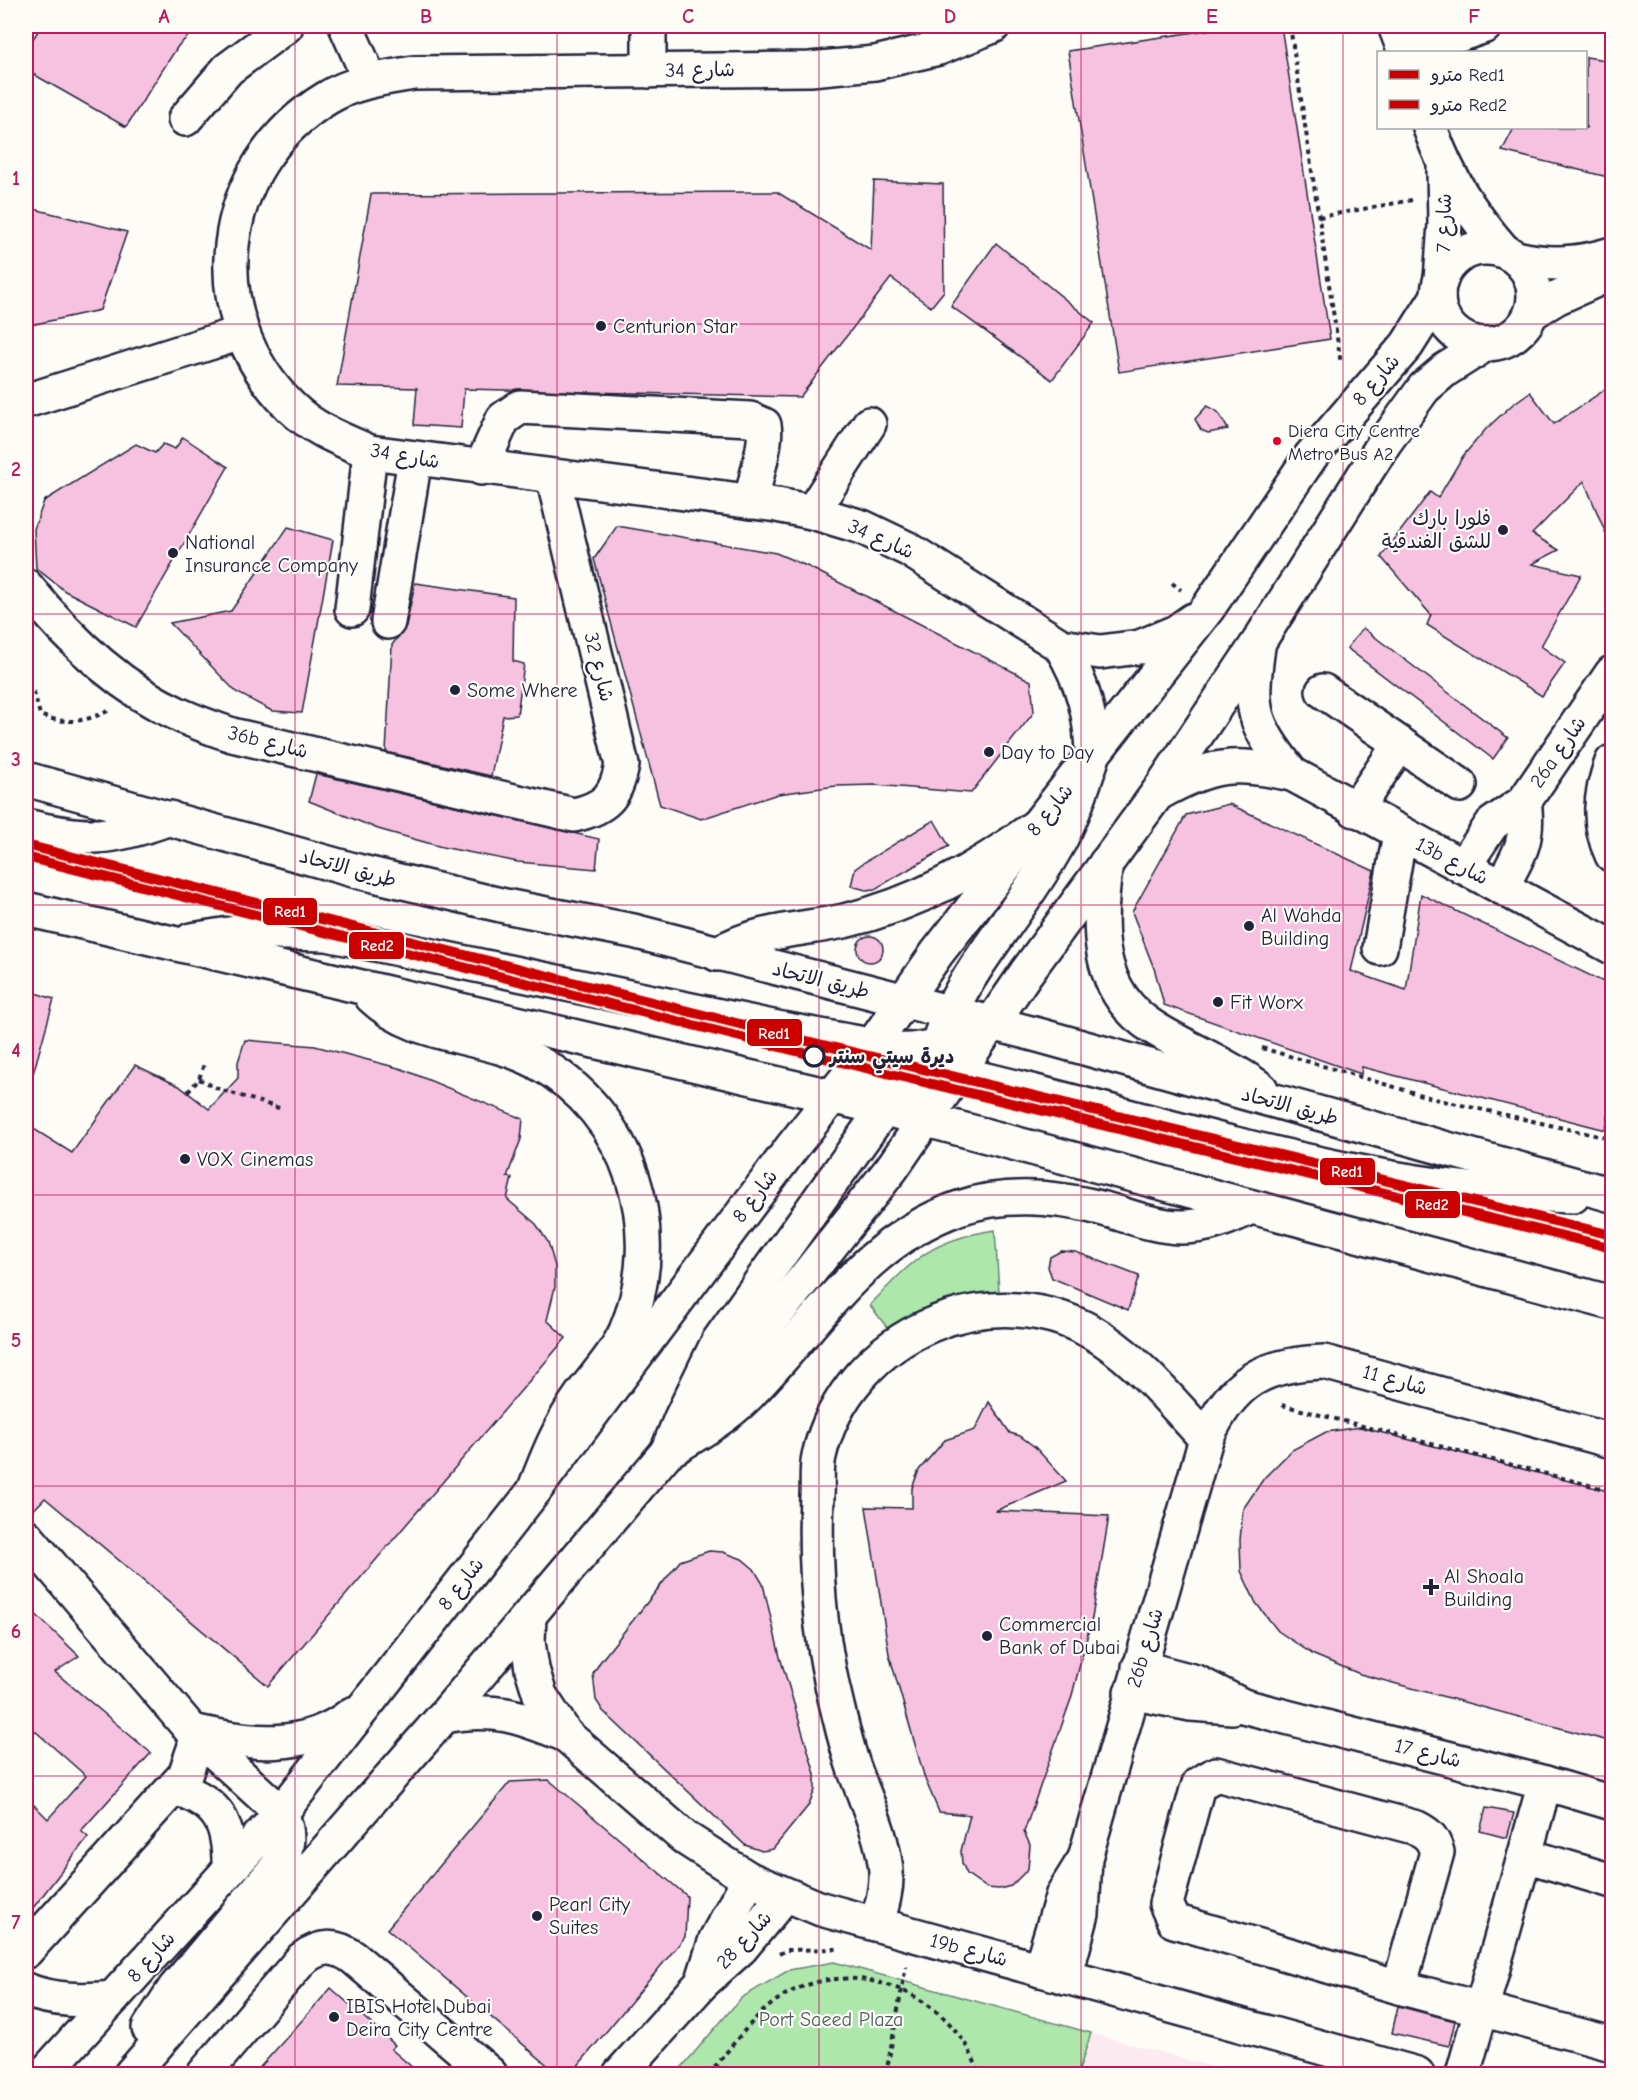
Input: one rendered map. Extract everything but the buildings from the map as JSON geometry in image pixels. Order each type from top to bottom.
[{"type":"street","points":[[185,119],[228,69],[254,47],[286,26]]},
{"type":"street","points":[[346,26],[370,80]]},
{"type":"street","points":[[649,26],[649,70]]},
{"type":"street","name":"شارع 34","points":[[993,26],[939,48],[875,63],[810,69],[414,73],[370,80],[328,98],[292,124],[262,159],[242,200],[231,244],[231,289],[241,333],[262,373],[292,408],[328,435],[370,452],[812,512],[861,527],[908,549],[1061,646],[1100,652],[1140,647],[1176,632],[1208,608]]},
{"type":"street","points":[[1395,26],[1407,51]]},
{"type":"street","points":[[1410,51],[1485,26]]},
{"type":"street","name":"شارع 7","points":[[1430,129],[1444,166],[1472,212],[1510,255]]},
{"type":"street","name":"شارع 7","points":[[1439,288],[1445,224],[1444,166]]},
{"type":"street","points":[[1510,255],[1532,283],[1531,313],[1514,335],[1501,342],[1486,344],[1471,342],[1452,330],[1440,310],[1439,288],[1448,266],[1459,256],[1473,249],[1488,248],[1560,265],[1612,254]]},
{"type":"street","points":[[1531,313],[1564,294],[1612,273]]},
{"type":"street","name":"شارع 8","points":[[44,2074],[281,1813],[534,1491],[793,1146],[872,1046],[937,953],[1092,759],[1208,608],[1311,456],[1407,345],[1439,288]]},
{"type":"street","points":[[26,401],[241,333]]},
{"type":"street","points":[[667,1452],[718,1342],[882,1108],[930,1062],[991,1024],[1157,794],[1258,643],[1379,452],[1424,388],[1444,370],[1486,344]]},
{"type":"street","points":[[481,468],[503,419],[520,407],[750,419],[764,425],[766,436],[758,461],[751,502]]},
{"type":"street","points":[[812,512],[869,424]]},
{"type":"street","points":[[352,609],[370,452]]},
{"type":"street","points":[[388,622],[414,459]]},
{"type":"street","name":"شارع 32","points":[[553,477],[622,765],[618,784],[608,800],[592,811],[574,814],[555,811]]},
{"type":"street","name":"36b شارع","points":[[26,586],[85,651],[130,686],[178,715],[232,735],[555,811]]},
{"type":"street","name":"13b شارع","points":[[1258,643],[1253,686],[1255,717],[1264,736],[1292,774]]},
{"type":"street","name":"شارع 34","points":[[1061,646],[1076,671],[1086,699],[1092,729],[1092,759]]},
{"type":"street","name":"26a شارع","points":[[1463,867],[1492,824],[1524,802],[1612,673]]},
{"type":"street","points":[[1323,691],[1460,785]]},
{"type":"street","points":[[1355,810],[1400,744]]},
{"type":"street","points":[[130,2074],[444,1716],[667,1452],[892,1168],[924,1120],[930,1062],[949,1014],[966,981],[1058,845],[1077,806],[1092,759]]},
{"type":"street","points":[[1612,762],[1603,788],[1601,815],[1606,842],[1612,855]]},
{"type":"street","name":"13b شارع","points":[[1157,794],[1211,768],[1236,765],[1292,774],[1612,947]]},
{"type":"street","name":"طريق الاتحاد","points":[[26,779],[357,871],[504,906],[633,931],[904,1000],[1281,1105],[1473,1155],[1612,1196]]},
{"type":"street","name":"26a شارع","points":[[1501,887],[1525,840],[1527,821],[1524,802]]},
{"type":"street","points":[[26,826],[65,836],[91,838],[141,829],[170,818]]},
{"type":"street","points":[[717,954],[746,939],[844,921],[928,893],[1004,850],[1039,824]]},
{"type":"street","points":[[1380,948],[1400,833]]},
{"type":"street","points":[[1106,863],[1100,899],[1102,955],[1114,983],[1130,1007],[1151,1026],[1213,1058],[1249,1080],[1281,1105]]},
{"type":"street","points":[[26,909],[882,1108],[1612,1303]]},
{"type":"street","points":[[175,943],[242,932],[327,934],[872,1046],[1317,1163],[1455,1188],[1541,1196],[1612,1196]]},
{"type":"street","points":[[360,985],[377,1001],[418,1025],[510,1050],[557,1075],[591,1102],[605,1120],[626,1158],[643,1216],[645,1256],[639,1295],[625,1332],[606,1366],[562,1424],[534,1491]]},
{"type":"street","points":[[904,1000],[916,1018],[919,1035],[930,1062]]},
{"type":"street","points":[[832,1098],[930,1062]]},
{"type":"street","points":[[667,1452],[716,1421],[746,1397],[851,1277],[884,1248],[921,1224],[961,1208],[1003,1198],[1047,1197],[1089,1205],[1153,1223],[1181,1227],[1209,1224],[1251,1207]]},
{"type":"street","points":[[876,1924],[884,1899],[886,1873],[882,1847],[853,1764],[836,1704],[825,1643],[818,1581],[816,1519],[819,1457],[837,1408],[867,1366],[907,1335],[955,1315],[1006,1309],[1057,1317],[1103,1339],[1142,1372],[1206,1438]]},
{"type":"street","name":"شارع 11","points":[[1206,1438],[1219,1410],[1241,1387],[1268,1371],[1295,1363],[1324,1362],[1612,1441]]},
{"type":"street","name":"26b شارع","points":[[1052,1973],[1082,1914],[1085,1858],[1206,1438]]},
{"type":"street","points":[[26,1536],[192,1731],[281,1813],[287,1826],[288,1842],[284,1856],[175,1988],[153,2020],[125,2074]]},
{"type":"street","name":"19b شارع","points":[[529,1616],[528,1642],[532,1669],[540,1695],[566,1735],[684,1838],[749,1879],[785,1895],[915,1936],[1417,2074]]},
{"type":"street","name":"شارع 17","points":[[1135,1679],[1196,1682],[1243,1706],[1545,1783],[1612,1803]]},
{"type":"street","points":[[192,1731],[231,1740],[283,1743],[306,1738],[341,1723],[370,1699]]},
{"type":"street","name":"19b شارع","points":[[444,1716],[494,1712],[519,1716],[566,1735]]},
{"type":"street","points":[[26,1951],[175,1788],[192,1760],[196,1743],[192,1731]]},
{"type":"street","points":[[1399,1987],[1437,1852],[1434,1841],[1426,1833],[1416,1828],[1225,1775],[1216,1774],[1199,1784],[1166,1904],[1174,1920],[1399,1987],[1612,2044]]},
{"type":"street","points":[[1463,2074],[1545,1783]]},
{"type":"street","points":[[175,1788],[196,1794],[213,1808],[223,1822],[230,1845],[230,1870]]},
{"type":"street","points":[[1525,1855],[1612,1881]]},
{"type":"street","name":"شارع 28","points":[[702,1983],[716,1939],[749,1879]]},
{"type":"street","name":"شارع 28","points":[[620,2074],[702,1983],[741,1948],[785,1895]]},
{"type":"street","points":[[204,2074],[302,1959],[313,1950],[328,1947],[342,1949],[354,1958],[490,2074]]},
{"type":"street","points":[[26,1990],[65,1999],[113,1998]]},
{"type":"path","points":[[1061,28],[1085,32],[1099,26]]},
{"type":"path","points":[[1290,26],[1341,364]]},
{"type":"path","points":[[1319,217],[1422,198]]},
{"type":"path","points":[[26,687],[34,692],[40,715],[58,722],[93,718],[112,709]]},
{"type":"path","points":[[1254,1046],[1435,1099],[1612,1139]]},
{"type":"path","points":[[188,1092],[199,1079],[204,1064]]},
{"type":"path","points":[[199,1079],[219,1089],[282,1109]]},
{"type":"path","points":[[1282,1405],[1612,1491]]},
{"type":"path","points":[[886,2074],[901,1989],[915,1936]]},
{"type":"path","points":[[770,1958],[787,1950],[845,1951]]},
{"type":"path","points":[[895,1963],[906,1966]]},
{"type":"path","points":[[709,2074],[755,2019],[784,1995],[808,1984],[834,1978],[857,1978],[901,1989],[922,2000],[956,2031],[969,2051],[979,2074]]},
{"type":"shaded area","points":[[1091,2033],[1112,2039],[1240,2074],[1078,2074]]},
{"type":"green space","points":[[995,1230],[999,1292],[930,1305],[888,1329],[870,1305],[924,1254],[954,1240]]},
{"type":"green space","name":"Port Saeed Plaza","points":[[834,1962],[1091,2033],[1078,2074],[676,2074],[741,1998],[789,1970]]},
{"type":"metro line","name":"Red1","points":[[26,845],[819,1044],[1612,1235]]},
{"type":"metro line","name":"Red2","points":[[26,857],[816,1056],[1609,1247]]},
{"type":"place","name":"Centurion Star","points":[[601,326]]},
{"type":"place","name":"Diera City Centre Metro Bus A2","points":[[1277,441]]},
{"type":"place","name":"فلورا بارك للشق الفندقية","points":[[1503,530]]},
{"type":"place","name":"National Insurance Company","points":[[173,553]]},
{"type":"place","name":"Some Where","points":[[455,690]]},
{"type":"place","name":"Day to Day","points":[[989,752]]},
{"type":"place","name":"Al Wahda Building","points":[[1249,926]]},
{"type":"place","name":"Fit Worx","points":[[1218,1002]]},
{"type":"place","name":"ديرة سيتي سنتر","points":[[814,1056]]},
{"type":"place","name":"VOX Cinemas","points":[[185,1159]]},
{"type":"place","name":"Al Shoala Building","points":[[1431,1587]]},
{"type":"place","name":"Commercial Bank of Dubai","points":[[987,1636]]},
{"type":"place","name":"Pearl City Suites","points":[[537,1916]]},
{"type":"place","name":"IBIS Hotel Dubai Deira City Centre","points":[[334,2017]]}]
